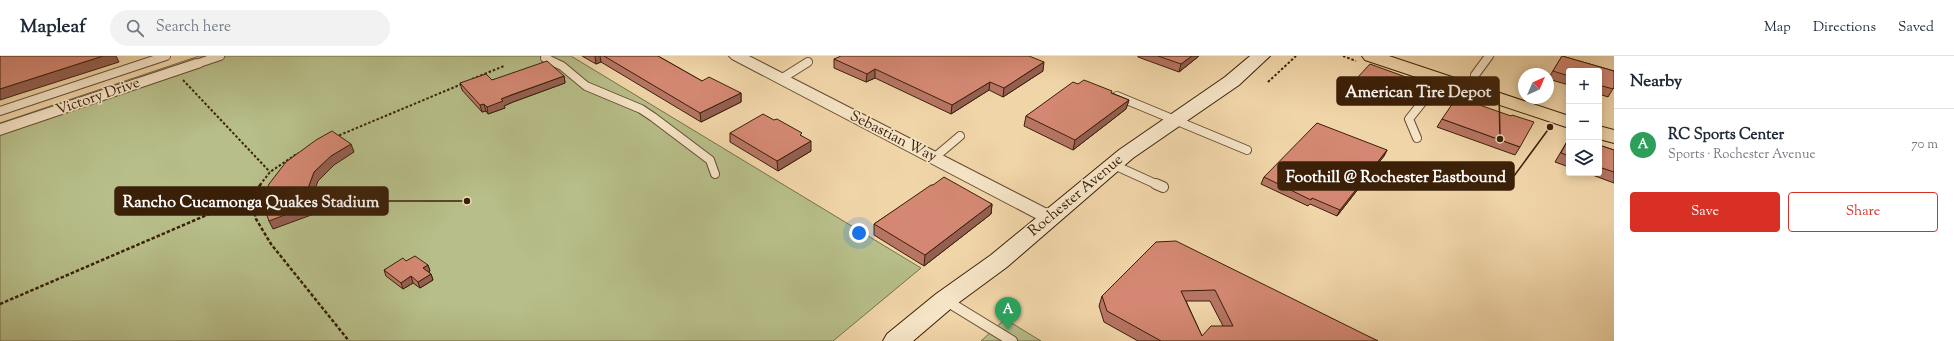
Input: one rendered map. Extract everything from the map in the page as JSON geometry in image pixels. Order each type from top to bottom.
[{"type":"main road","name":"Rochester Avenue","points":[[896,341],[945,300],[999,261],[1126,154],[1232,81],[1261,56]]},
{"type":"main road","points":[[1371,56],[1566,121]]},
{"type":"main road","points":[[1415,56],[1518,90]]},
{"type":"main road","points":[[1554,101],[1566,105]]},
{"type":"main road","points":[[1602,117],[1614,121]]},
{"type":"main road","points":[[1602,133],[1614,137]]},
{"type":"street","name":"Sebastian Way","points":[[737,56],[1050,218]]},
{"type":"street","name":"Victory Drive","points":[[0,130],[196,64]]},
{"type":"lane","points":[[138,56],[144,63]]},
{"type":"lane","points":[[0,111],[166,56]]},
{"type":"lane","points":[[196,64],[220,56]]},
{"type":"lane","points":[[1474,75],[1489,56]]},
{"type":"lane","points":[[545,58],[562,66],[586,86],[635,106],[654,117],[679,138],[710,160],[715,174]]},
{"type":"lane","points":[[781,79],[808,62]]},
{"type":"lane","points":[[1417,138],[1409,119],[1441,79]]},
{"type":"lane","points":[[1110,92],[1247,150]]},
{"type":"lane","points":[[934,158],[960,136]]},
{"type":"lane","points":[[1114,165],[1163,187]]},
{"type":"lane","points":[[945,300],[1012,341]]},
{"type":"path","points":[[1268,82],[1296,56]]},
{"type":"path","points":[[334,137],[504,66]]},
{"type":"path","points":[[174,71],[270,172]]},
{"type":"path","points":[[0,304],[251,196],[270,172],[299,153]]},
{"type":"path","points":[[251,196],[256,219],[271,244],[349,341]]},
{"type":"green space","points":[[199,56],[571,56],[921,268],[833,341],[0,341],[0,123]]},
{"type":"green space","points":[[1005,319],[1041,341],[981,341]]},
{"type":"building","points":[[0,56],[103,56],[0,89]]},
{"type":"building","points":[[604,56],[658,56],[702,81],[709,77],[741,93],[700,113]]},
{"type":"building","points":[[841,56],[1029,56],[1044,62],[1004,88],[990,82],[952,105],[875,69],[867,74],[834,59]]},
{"type":"building","points":[[1158,56],[1192,56],[1181,64]]},
{"type":"building","points":[[1562,56],[1614,71],[1614,87],[1613,89],[1602,86],[1602,68],[1566,68],[1566,75],[1554,71]]},
{"type":"building","points":[[547,61],[564,76],[501,99],[503,101],[487,107],[484,104],[480,105],[460,83],[486,74],[492,80]]},
{"type":"building","points":[[1370,64],[1414,80],[1402,93],[1358,77]]},
{"type":"building","points":[[1084,80],[1112,91],[1111,93],[1129,100],[1075,140],[1026,116],[1073,82],[1078,84]]},
{"type":"building","points":[[1457,97],[1511,116],[1512,115],[1534,122],[1520,147],[1442,119]]},
{"type":"building","points":[[763,114],[774,120],[777,119],[802,133],[800,135],[811,141],[777,161],[730,133]]},
{"type":"building","points":[[1317,123],[1387,150],[1340,210],[1312,198],[1311,200],[1264,177]]},
{"type":"building","points":[[332,131],[351,144],[331,156],[314,172],[307,191],[311,205],[269,221],[265,210],[264,198],[269,184],[286,162],[316,140]]},
{"type":"building","points":[[1566,144],[1566,155],[1561,153]]},
{"type":"building","points":[[1602,146],[1614,150],[1614,172],[1602,168]]},
{"type":"building","points":[[944,177],[992,204],[925,255],[874,224],[931,185]]},
{"type":"building","points":[[1176,241],[1378,341],[1161,341],[1107,311],[1102,296],[1156,242]],"holes":[[[1215,290],[1233,326],[1211,326],[1202,336],[1181,291]]]},
{"type":"building","points":[[415,256],[428,265],[423,268],[431,274],[418,282],[411,276],[401,283],[384,270],[403,258],[406,261]]},
{"type":"place","name":"Foothill @ Rochester Eastbound","points":[[1550,127]]},
{"type":"place","name":"American Tire Depot","points":[[1500,139]]},
{"type":"place","name":"Rancho Cucamonga Quakes Stadium","points":[[467,201]]},
{"type":"place","name":"RC Sports Center","points":[[1008,330]]}]
